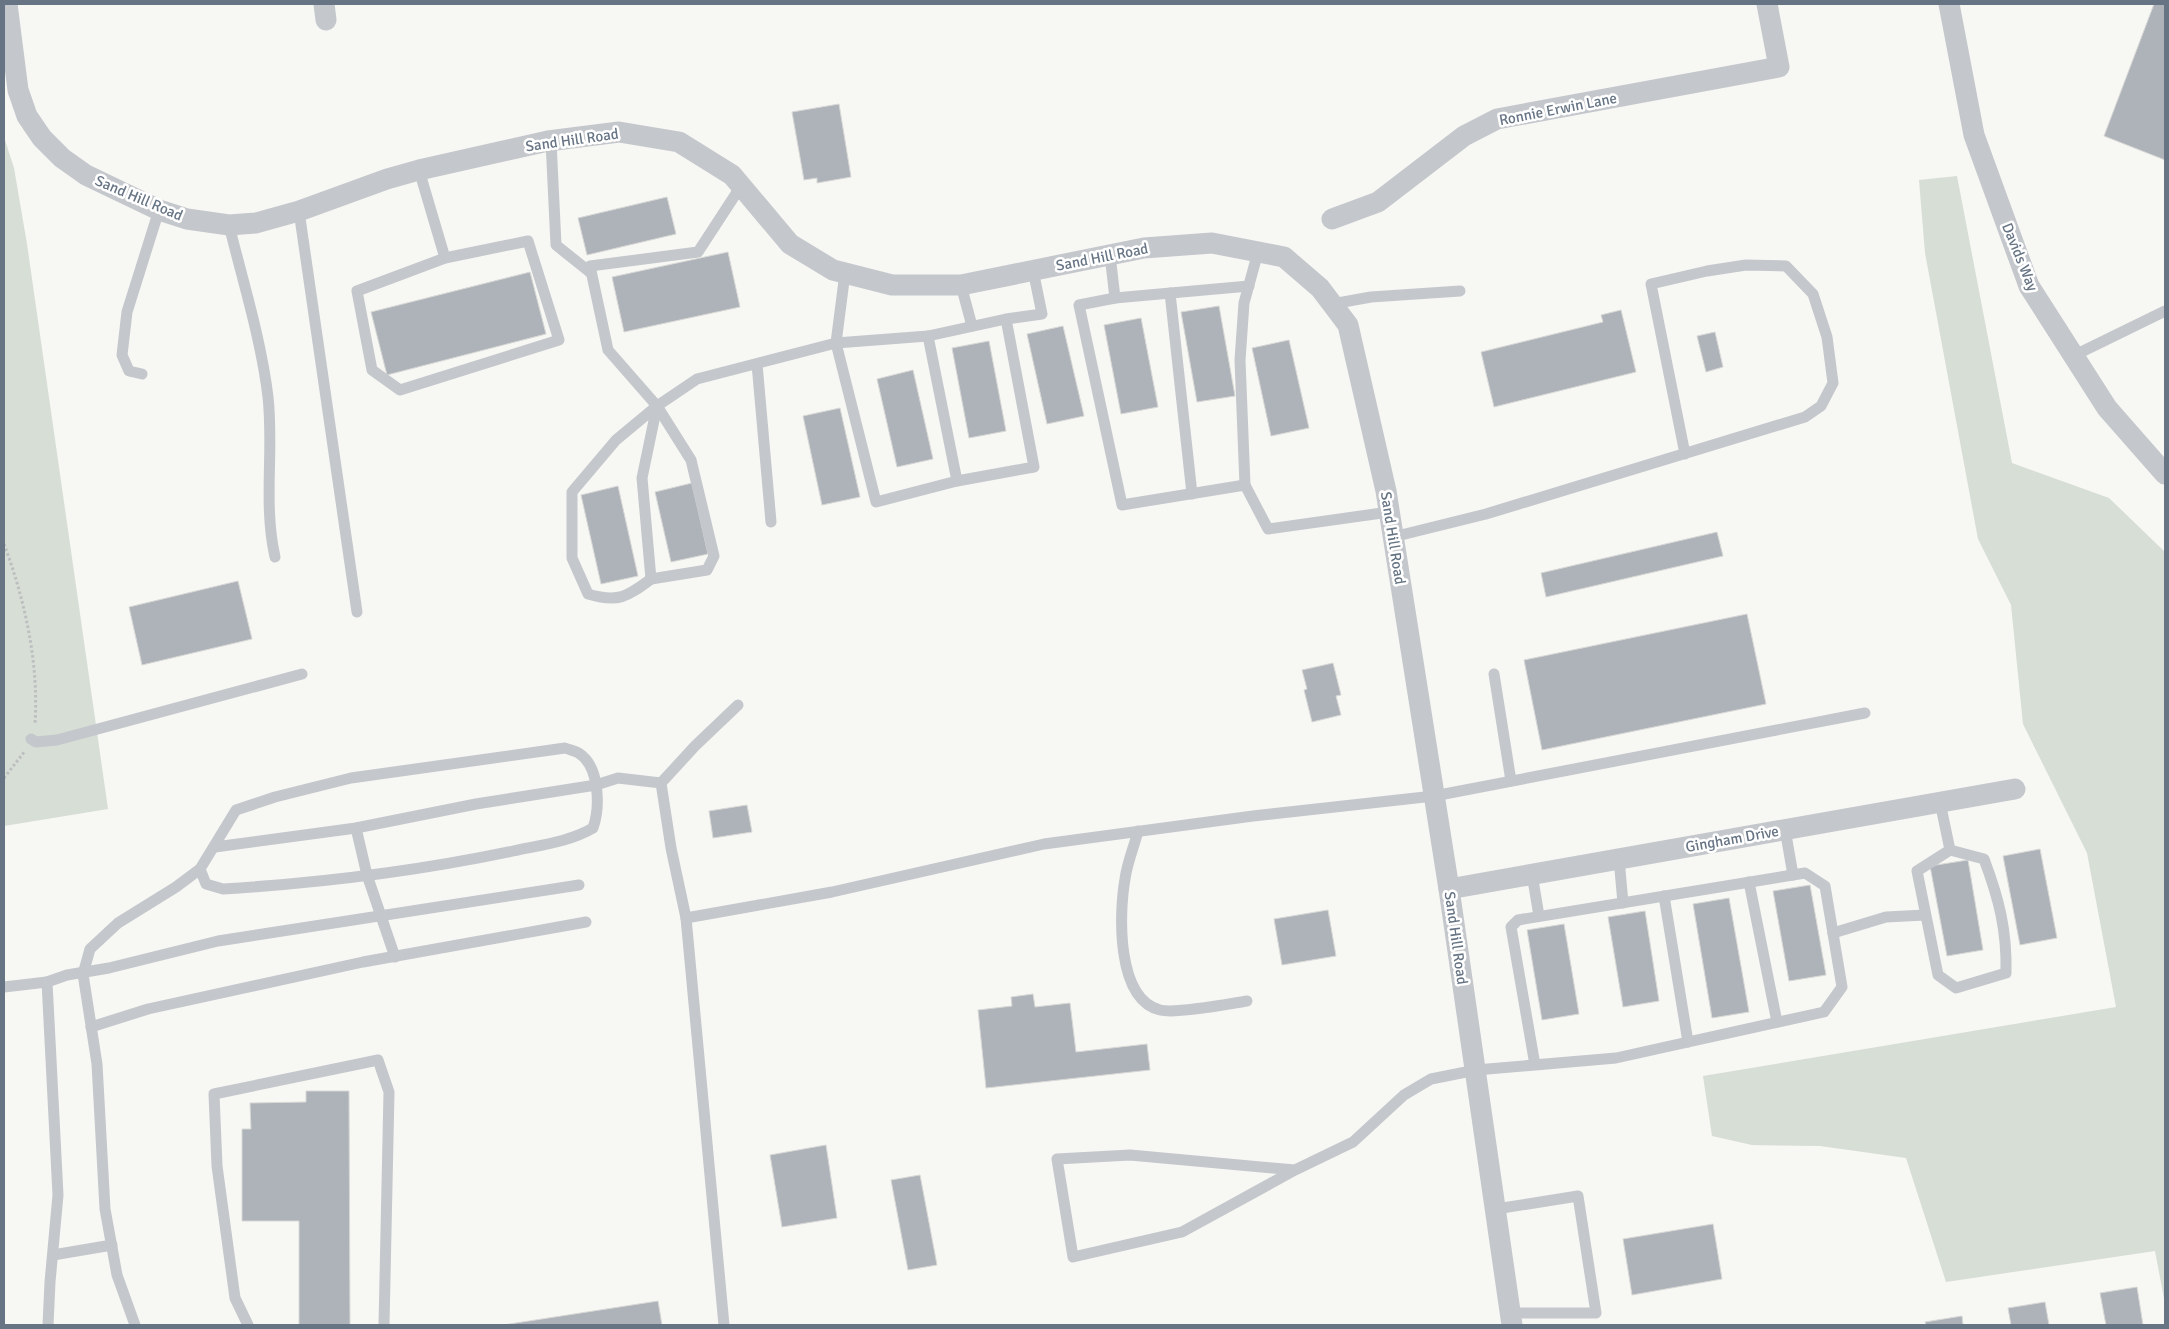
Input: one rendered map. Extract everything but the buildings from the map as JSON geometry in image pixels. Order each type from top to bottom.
[{"type":"street","name":"Sand Hill Road","points":[[7,4],[18,90],[27,116],[42,138],[62,158],[86,175],[159,210],[187,219],[229,225],[256,223],[299,211],[388,179],[419,170],[551,141],[619,132],[679,142],[732,175],[790,244],[833,270],[892,285],[961,284],[1144,248],[1212,243],[1284,258],[1320,288],[1348,325],[1389,512],[1449,888],[1511,1319]]},
{"type":"street","name":"Ronnie Erwin Lane","points":[[1332,219],[1378,202],[1464,136],[1497,119],[1779,67],[1767,4]]},
{"type":"street","name":"Davids Way","points":[[1949,4],[1978,144],[2029,286],[2107,408],[2165,474]]},
{"type":"street","name":"Gingham Drive","points":[[1449,888],[2015,789]]},
{"type":"lane","points":[[551,141],[556,245],[591,273]]},
{"type":"lane","points":[[419,170],[445,258]]},
{"type":"lane","points":[[741,186],[698,252],[590,266],[608,350],[657,406],[692,460],[714,556],[706,570],[651,579],[632,594],[607,600],[588,594],[572,558],[572,492],[616,440],[657,406],[697,379],[836,344],[928,336],[1006,319],[1042,314],[1033,270]]},
{"type":"lane","points":[[142,374],[129,371],[122,354],[127,312],[159,210]]},
{"type":"lane","points":[[299,211],[357,612]]},
{"type":"lane","points":[[229,225],[261,355],[268,398],[269,520],[274,557]]},
{"type":"lane","points":[[528,241],[559,340],[400,390],[372,370],[357,291],[445,258],[528,241]]},
{"type":"lane","points":[[1258,252],[1244,303],[1240,360],[1245,485],[1268,529],[1389,512]]},
{"type":"lane","points":[[1110,255],[1115,298]]},
{"type":"lane","points":[[1393,537],[1486,514],[1805,418],[1821,406],[1833,383],[1827,337],[1813,294],[1786,266],[1746,265],[1707,271],[1651,284],[1685,454]]},
{"type":"lane","points":[[844,273],[836,344],[876,502],[957,481],[1034,467],[1006,319]]},
{"type":"lane","points":[[961,284],[972,326]]},
{"type":"lane","points":[[1245,485],[1122,505],[1079,305],[1115,298],[1249,286]]},
{"type":"lane","points":[[1332,304],[1371,296],[1460,291]]},
{"type":"lane","points":[[1170,293],[1192,494]]},
{"type":"lane","points":[[2073,356],[2165,311]]},
{"type":"lane","points":[[928,336],[957,481]]},
{"type":"lane","points":[[756,364],[771,522]]},
{"type":"lane","points":[[651,579],[642,478],[657,406]]},
{"type":"lane","points":[[31,739],[36,742],[56,740],[302,674]]},
{"type":"lane","points":[[1494,674],[1511,781]]},
{"type":"lane","points":[[661,783],[695,746],[738,705]]},
{"type":"lane","points":[[686,918],[832,892],[1044,844],[1252,816],[1434,796],[1865,713]]},
{"type":"lane","points":[[135,1325],[117,1275],[105,1209],[97,1064],[83,974],[90,949],[118,923],[200,870],[236,810],[275,797],[350,778],[565,748],[580,754],[591,768],[596,785],[597,816],[593,828],[579,837],[494,855],[367,875],[223,890],[206,884],[200,870]]},
{"type":"lane","points":[[215,847],[356,828],[476,804],[596,785],[618,778],[661,783]]},
{"type":"lane","points":[[661,783],[671,848],[686,918],[724,1325]]},
{"type":"lane","points":[[1940,802],[1950,850]]},
{"type":"lane","points":[[356,828],[367,875],[395,957]]},
{"type":"lane","points":[[1785,829],[1793,875]]},
{"type":"lane","points":[[1138,831],[1125,878],[1121,920],[1125,962],[1133,988],[1146,1004],[1160,1010],[1247,1001]]},
{"type":"lane","points":[[1950,850],[1984,859],[1997,895],[2007,944],[2006,973],[1956,988],[1938,975],[1917,871],[1950,850]]},
{"type":"lane","points":[[1619,859],[1623,902]]},
{"type":"lane","points":[[1532,874],[1538,916]]},
{"type":"lane","points":[[1295,1170],[1130,1155],[1057,1159],[1073,1257],[1182,1232],[1295,1170],[1353,1142],[1404,1095],[1431,1079],[1476,1070],[1535,1065],[1616,1058],[1824,1012],[1842,987],[1826,886],[1805,874],[1793,875],[1518,920],[1510,927],[1535,1065]]},
{"type":"lane","points":[[1748,882],[1777,1022]]},
{"type":"lane","points":[[4,987],[47,982],[218,941],[579,885]]},
{"type":"lane","points":[[1664,896],[1688,1042]]},
{"type":"lane","points":[[1833,932],[1886,917],[1926,915]]},
{"type":"lane","points":[[91,1027],[148,1009],[395,957],[586,922]]},
{"type":"lane","points":[[47,982],[58,1195],[48,1325]]},
{"type":"lane","points":[[248,1325],[235,1298],[216,1166],[214,1094],[378,1060],[389,1092],[384,1325]]},
{"type":"lane","points":[[1496,1209],[1578,1196],[1596,1313],[1511,1319]]},
{"type":"lane","points":[[52,1254],[112,1245]]},
{"type":"path","points":[[4,544],[18,587],[30,651],[36,701],[35,724],[31,739],[20,759],[4,778]]},
{"type":"shaded area","points":[[4,137],[14,168],[27,244],[108,809],[4,826]]},
{"type":"shaded area","points":[[1957,176],[2012,463],[2109,498],[2165,552],[2165,1304],[2155,1251],[1946,1282],[1906,1158],[1820,1146],[1752,1145],[1712,1136],[1703,1076],[2116,1007],[2087,853],[2023,724],[2011,605],[1978,539],[1925,253],[1919,180]]}]
